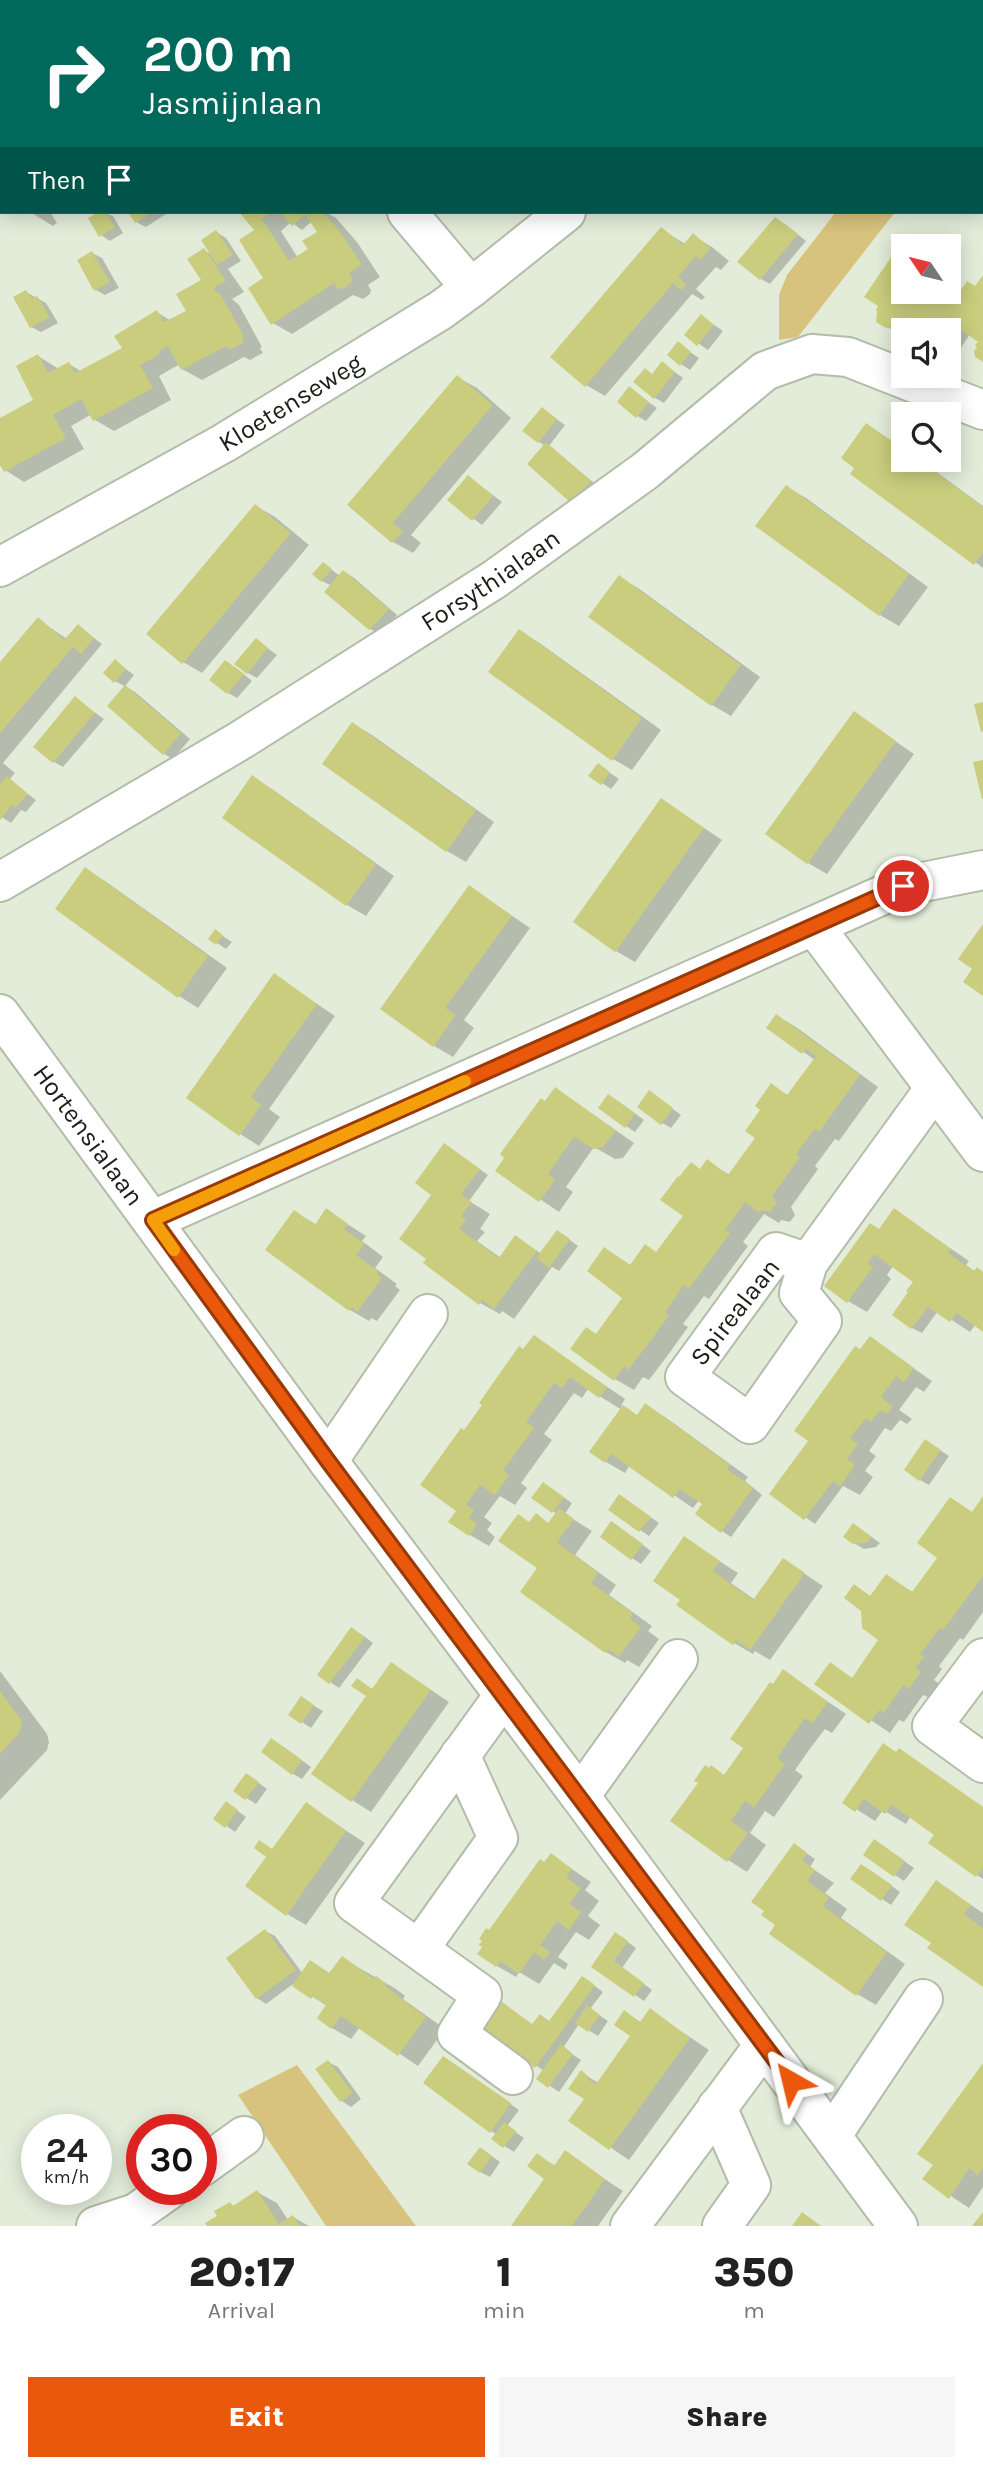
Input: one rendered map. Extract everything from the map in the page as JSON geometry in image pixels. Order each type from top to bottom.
[{"type":"street","points":[[409,214],[471,288]]},
{"type":"street","name":"Kloetenseweg","points":[[0,567],[224,443],[441,310],[564,214]]},
{"type":"street","name":"Forsythialaan","points":[[0,882],[241,740],[495,579],[645,471],[765,371],[812,354],[848,357],[983,410]]},
{"type":"street","points":[[153,1220],[903,886],[983,870]]},
{"type":"street","points":[[814,926],[983,1152]]},
{"type":"street","name":"Hortensialaan","points":[[0,1014],[328,1461],[898,2226]]},
{"type":"street","name":"Spirealaan","points":[[808,1263],[935,1088]]},
{"type":"street","points":[[328,1461],[428,1314]]},
{"type":"street","points":[[983,1658],[932,1726],[983,1763]]},
{"type":"street","points":[[580,1796],[678,1659]]},
{"type":"street","points":[[504,1695],[354,1903],[482,1995],[457,2034],[513,2075]]},
{"type":"street","points":[[419,1949],[498,1838],[460,1755]]},
{"type":"street","points":[[832,2135],[923,1999]]},
{"type":"street","points":[[630,2226],[764,2045]]},
{"type":"street","points":[[717,2107],[751,2185],[722,2226]]},
{"type":"street","points":[[217,2155],[244,2136]]},
{"type":"street","points":[[96,2226],[136,2213],[147,2205]]},
{"type":"shaded area","points":[[834,214],[893,214],[798,337],[779,340],[779,295],[787,275]]},
{"type":"shaded area","points":[[297,2065],[416,2226],[326,2226],[238,2095]]},
{"type":"building","points":[[95,214],[106,214],[115,227],[99,237],[88,218]]},
{"type":"building","points":[[129,214],[149,214],[135,223]]},
{"type":"building","points":[[241,214],[268,214],[262,219],[289,261],[308,249],[302,241],[317,232],[305,214],[324,214],[338,229],[362,265],[349,273],[351,283],[343,289],[337,288],[334,283],[271,325],[248,288],[263,278],[239,240],[254,230]]},
{"type":"building","points":[[282,214],[305,214],[292,226]]},
{"type":"building","points":[[775,217],[798,234],[760,280],[737,262]]},
{"type":"building","points":[[661,227],[683,245],[693,233],[710,248],[701,260],[696,256],[678,277],[686,285],[681,290],[673,283],[585,387],[550,357]]},
{"type":"building","points":[[216,230],[233,255],[217,265],[201,240]]},
{"type":"building","points":[[204,248],[226,281],[213,288],[219,292],[244,336],[244,342],[230,350],[226,346],[181,370],[168,346],[158,352],[160,354],[140,365],[153,388],[93,421],[81,399],[53,415],[66,438],[4,472],[0,465],[0,418],[33,400],[16,366],[38,354],[48,373],[69,362],[75,373],[122,348],[114,336],[157,310],[164,322],[186,311],[176,294],[201,280],[187,259]]},
{"type":"building","points":[[92,251],[110,282],[94,291],[77,260]]},
{"type":"building","points":[[891,257],[891,304],[961,304],[961,290],[967,281],[975,286],[983,275],[983,362],[975,357],[975,345],[978,342],[961,330],[961,318],[891,318],[891,327],[886,328],[876,322],[878,306],[864,297]]},
{"type":"building","points":[[26,290],[32,299],[37,296],[50,317],[30,328],[13,297]]},
{"type":"building","points":[[701,314],[714,325],[697,346],[684,335]]},
{"type":"building","points":[[678,341],[691,352],[680,366],[667,355]]},
{"type":"building","points":[[662,361],[675,372],[654,399],[633,382],[645,368],[652,374]]},
{"type":"building","points":[[457,375],[493,405],[393,523],[403,531],[392,543],[347,505]]},
{"type":"building","points":[[629,386],[649,402],[636,418],[617,402]]},
{"type":"building","points":[[542,407],[557,419],[538,443],[522,431]]},
{"type":"building","points":[[866,423],[891,441],[891,472],[935,472],[983,507],[983,552],[974,565],[850,474],[854,468],[841,458]]},
{"type":"building","points":[[546,442],[591,481],[571,503],[527,464]]},
{"type":"building","points":[[468,475],[493,496],[472,521],[447,500]]},
{"type":"building","points":[[786,485],[909,574],[879,616],[755,526]]},
{"type":"building","points":[[255,504],[291,533],[182,664],[146,634]]},
{"type":"building","points":[[323,562],[332,569],[321,582],[312,574]]},
{"type":"building","points":[[343,570],[389,609],[369,630],[324,592]]},
{"type":"building","points":[[619,575],[741,665],[711,706],[588,617]]},
{"type":"building","points":[[38,617],[64,640],[78,624],[94,638],[81,654],[73,647],[0,733],[0,662]]},
{"type":"building","points":[[519,629],[642,718],[612,761],[488,672]]},
{"type":"building","points":[[256,638],[268,648],[247,674],[234,664]]},
{"type":"building","points":[[115,659],[126,669],[114,683],[103,673]]},
{"type":"building","points":[[225,660],[244,674],[227,694],[209,680]]},
{"type":"building","points":[[125,685],[181,733],[163,755],[107,706]]},
{"type":"building","points":[[75,696],[95,713],[53,763],[33,747]]},
{"type":"building","points":[[983,702],[983,731],[981,732],[974,704]]},
{"type":"building","points":[[854,711],[896,741],[807,864],[765,834]]},
{"type":"building","points":[[352,722],[476,810],[446,852],[322,764]]},
{"type":"building","points":[[983,760],[983,799],[982,799],[973,762]]},
{"type":"building","points":[[598,763],[610,772],[601,785],[588,776]]},
{"type":"building","points":[[252,775],[376,864],[346,906],[222,818]]},
{"type":"building","points":[[7,776],[28,794],[15,808],[12,805],[0,820],[0,784]]},
{"type":"building","points":[[661,798],[704,828],[615,952],[573,922]]},
{"type":"building","points":[[85,867],[208,956],[178,998],[55,909]]},
{"type":"building","points":[[469,885],[512,916],[445,1008],[456,1015],[433,1047],[380,1009]]},
{"type":"building","points":[[983,924],[983,996],[963,982],[972,969],[958,959]]},
{"type":"building","points":[[215,929],[223,935],[216,945],[208,939]]},
{"type":"building","points":[[274,973],[317,1004],[251,1097],[261,1105],[239,1136],[186,1098]]},
{"type":"building","points":[[776,1014],[860,1075],[819,1132],[815,1129],[796,1154],[800,1157],[772,1196],[777,1203],[770,1212],[761,1210],[759,1213],[745,1202],[725,1230],[730,1233],[689,1289],[684,1285],[665,1312],[669,1315],[628,1370],[624,1366],[614,1381],[570,1349],[586,1327],[596,1334],[622,1298],[587,1271],[604,1247],[630,1265],[645,1244],[656,1252],[683,1216],[660,1200],[678,1176],[691,1162],[700,1169],[707,1159],[728,1175],[755,1138],[745,1131],[760,1110],[755,1106],[771,1083],[787,1095],[816,1056],[806,1049],[802,1054],[766,1028]]},
{"type":"building","points":[[555,1087],[616,1131],[603,1147],[594,1149],[574,1137],[548,1174],[555,1180],[539,1202],[495,1171],[504,1158],[500,1154],[541,1098],[545,1101]]},
{"type":"building","points":[[649,1090],[673,1108],[661,1125],[637,1107]]},
{"type":"building","points":[[608,1094],[635,1113],[625,1128],[598,1108]]},
{"type":"building","points":[[444,1143],[480,1169],[461,1194],[472,1202],[461,1216],[466,1220],[459,1229],[499,1258],[515,1235],[537,1251],[494,1309],[482,1300],[479,1305],[423,1263],[426,1259],[399,1239],[431,1195],[415,1183]]},
{"type":"building","points":[[326,1208],[348,1224],[344,1229],[365,1244],[356,1255],[378,1271],[377,1274],[382,1278],[357,1312],[352,1307],[349,1311],[265,1250],[294,1210],[315,1225]]},
{"type":"building","points":[[894,1208],[951,1249],[948,1253],[974,1271],[977,1267],[983,1272],[983,1332],[957,1313],[950,1322],[928,1307],[911,1329],[892,1315],[913,1282],[874,1254],[868,1263],[873,1267],[847,1303],[824,1286],[870,1223],[879,1229]]},
{"type":"building","points":[[557,1230],[570,1239],[549,1268],[536,1258]]},
{"type":"building","points":[[534,1335],[607,1387],[599,1398],[570,1377],[562,1388],[554,1383],[526,1422],[534,1428],[503,1470],[509,1475],[495,1495],[480,1485],[466,1505],[474,1510],[469,1518],[477,1524],[469,1536],[448,1522],[456,1511],[420,1485],[461,1428],[464,1430],[482,1405],[479,1403],[519,1346],[523,1349]]},
{"type":"building","points":[[870,1336],[914,1368],[904,1382],[896,1376],[881,1397],[893,1407],[887,1414],[880,1410],[871,1422],[866,1418],[850,1438],[858,1444],[847,1459],[855,1465],[840,1486],[833,1481],[804,1520],[769,1494],[808,1441],[794,1431],[855,1346],[860,1349]]},
{"type":"building","points":[[645,1403],[730,1465],[727,1469],[753,1488],[721,1533],[695,1514],[702,1504],[680,1489],[673,1498],[611,1454],[605,1463],[589,1452],[623,1405],[637,1415]]},
{"type":"building","points":[[925,1439],[941,1450],[919,1481],[904,1470]]},
{"type":"building","points":[[543,1482],[564,1497],[552,1513],[531,1498]]},
{"type":"building","points":[[619,1494],[651,1517],[639,1532],[608,1510]]},
{"type":"building","points":[[983,1496],[983,1576],[943,1630],[940,1628],[920,1654],[924,1657],[915,1668],[921,1672],[909,1689],[903,1685],[884,1713],[879,1710],[869,1724],[814,1684],[830,1662],[852,1678],[878,1640],[862,1628],[861,1611],[844,1598],[854,1584],[870,1596],[886,1574],[912,1592],[937,1558],[917,1543],[950,1497],[972,1512]]},
{"type":"building","points":[[559,1508],[574,1519],[557,1542],[598,1573],[591,1583],[633,1613],[630,1619],[641,1627],[619,1657],[608,1649],[605,1653],[520,1592],[537,1568],[498,1541],[518,1514],[529,1522],[536,1513],[548,1523]]},
{"type":"building","points":[[611,1521],[643,1544],[631,1560],[600,1537]]},
{"type":"building","points":[[853,1523],[872,1537],[866,1543],[853,1544],[843,1537]]},
{"type":"building","points":[[684,1536],[720,1561],[713,1571],[753,1600],[783,1558],[805,1573],[750,1650],[736,1640],[733,1645],[704,1625],[676,1605],[680,1600],[653,1581]]},
{"type":"building","points":[[351,1627],[365,1637],[329,1684],[317,1675]]},
{"type":"building","points":[[391,1662],[431,1690],[351,1802],[311,1774],[366,1696],[351,1686],[357,1678],[372,1689]]},
{"type":"building","points":[[783,1669],[828,1702],[812,1723],[805,1718],[790,1739],[777,1758],[785,1764],[754,1807],[745,1801],[731,1821],[748,1833],[727,1862],[670,1821],[698,1783],[694,1781],[705,1765],[709,1768],[711,1765],[724,1775],[743,1748],[730,1739],[770,1682],[773,1684]]},
{"type":"building","points":[[0,1691],[20,1718],[22,1725],[19,1733],[0,1754]]},
{"type":"building","points":[[301,1696],[314,1705],[301,1724],[288,1715]]},
{"type":"building","points":[[271,1738],[302,1760],[292,1775],[261,1752]]},
{"type":"building","points":[[883,1743],[896,1752],[899,1748],[983,1807],[983,1868],[976,1877],[928,1843],[934,1835],[892,1805],[885,1814],[864,1799],[855,1812],[842,1803]]},
{"type":"building","points":[[246,1773],[259,1782],[245,1800],[233,1791]]},
{"type":"building","points":[[226,1801],[238,1810],[225,1828],[213,1819]]},
{"type":"building","points":[[306,1802],[346,1831],[286,1916],[245,1886],[266,1857],[254,1848],[259,1840],[272,1849]]},
{"type":"building","points":[[874,1839],[905,1861],[894,1877],[863,1855]]},
{"type":"building","points":[[794,1843],[807,1853],[802,1860],[815,1870],[807,1881],[829,1897],[823,1906],[887,1952],[856,1996],[769,1934],[775,1925],[761,1915],[764,1911],[751,1902]]},
{"type":"building","points":[[551,1853],[572,1869],[566,1878],[581,1888],[569,1904],[581,1912],[569,1930],[557,1921],[540,1945],[550,1952],[544,1960],[534,1952],[519,1974],[500,1961],[496,1967],[477,1954],[482,1947],[479,1945],[482,1941],[479,1939],[486,1928],[489,1930],[540,1859],[544,1862]]},
{"type":"building","points":[[861,1864],[892,1885],[881,1901],[850,1879]]},
{"type":"building","points":[[936,1880],[971,1905],[964,1914],[983,1928],[983,1987],[927,1948],[931,1943],[904,1925]]},
{"type":"building","points":[[265,1929],[296,1970],[256,1999],[226,1958]]},
{"type":"building","points":[[615,1932],[628,1941],[614,1961],[644,1983],[634,1997],[591,1967]]},
{"type":"building","points":[[342,1956],[374,1979],[376,1976],[426,2017],[398,2056],[341,2016],[331,2029],[317,2018],[326,2005],[292,1986],[310,1960],[329,1973]]},
{"type":"building","points":[[582,1976],[595,1985],[535,2068],[482,2030],[502,2002],[532,2024],[540,2014],[549,2021]]},
{"type":"building","points":[[587,2005],[600,2015],[588,2032],[575,2023]]},
{"type":"building","points":[[650,2008],[690,2038],[609,2150],[568,2121],[584,2099],[568,2089],[581,2070],[589,2077],[587,2079],[596,2084],[630,2036],[614,2025],[624,2010],[640,2022]]},
{"type":"building","points":[[561,2044],[573,2054],[548,2088],[536,2079]]},
{"type":"building","points":[[443,2056],[511,2103],[490,2133],[423,2083]]},
{"type":"building","points":[[328,2060],[353,2093],[340,2102],[315,2069]]},
{"type":"building","points":[[983,2063],[983,2168],[978,2175],[969,2168],[949,2199],[922,2179],[933,2165],[917,2154]]},
{"type":"building","points":[[504,2122],[516,2131],[503,2148],[491,2139]]},
{"type":"building","points":[[480,2147],[492,2156],[480,2173],[467,2164]]},
{"type":"building","points":[[565,2150],[605,2179],[585,2208],[571,2226],[511,2226],[544,2179],[527,2166],[537,2153],[554,2166]]},
{"type":"building","points":[[257,2190],[279,2224],[293,2215],[300,2226],[207,2226],[205,2223],[217,2216],[214,2211],[230,2202],[233,2206]]},
{"type":"building","points":[[802,2212],[821,2226],[792,2226]]},
{"type":"building","points":[[983,2212],[983,2226],[972,2226]]},
{"type":"slow traffic","points":[[174,1250],[153,1220],[465,1081]]},
{"type":"route","points":[[791,2081],[328,1461],[153,1220],[903,886]]}]
